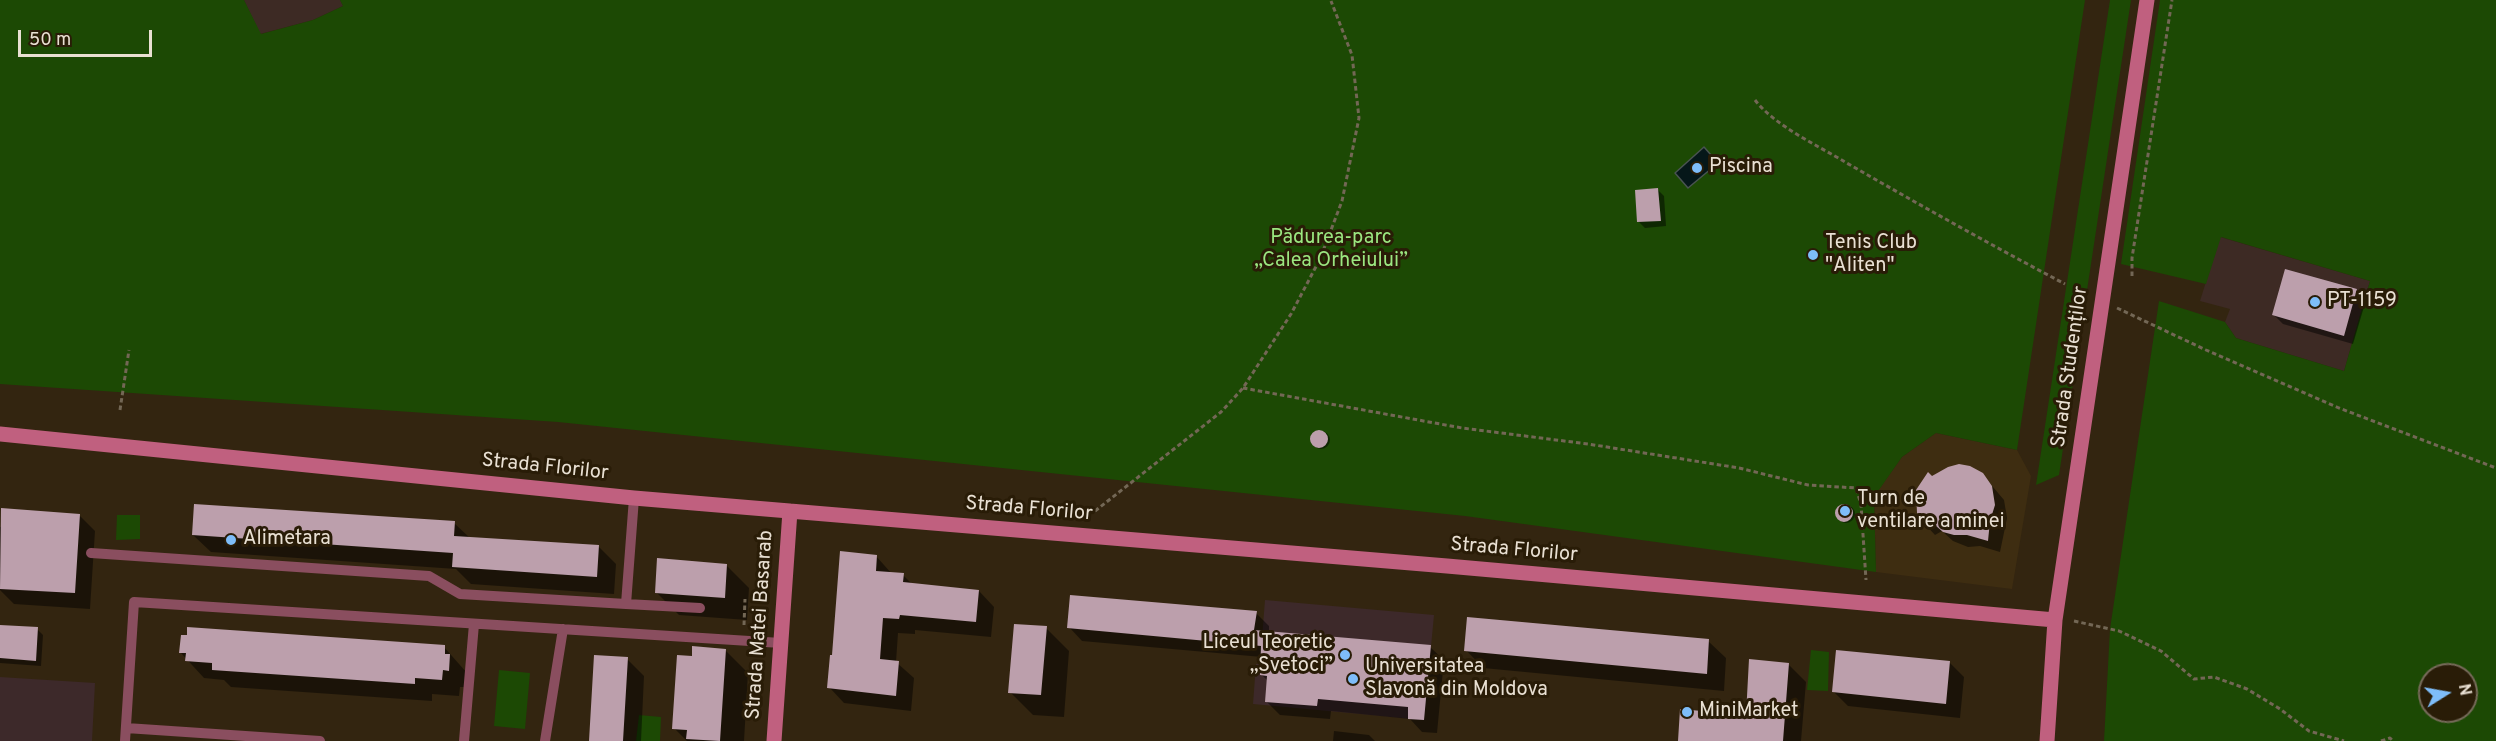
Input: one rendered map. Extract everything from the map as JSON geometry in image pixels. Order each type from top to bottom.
[{"type":"main road","name":"Strada Studenților","points":[[2047,741],[2055,620],[2147,0]]},
{"type":"main road","name":"Strada Florilor","points":[[0,434],[634,498],[2055,620]]},
{"type":"main road","name":"Strada Matei Basarab","points":[[774,741],[790,511]]},
{"type":"lane","points":[[626,604],[634,498]]},
{"type":"lane","points":[[91,552],[429,576],[460,594],[700,608]]},
{"type":"lane","points":[[125,741],[134,602],[781,643]]},
{"type":"lane","points":[[464,741],[474,624]]},
{"type":"lane","points":[[545,741],[563,629]]},
{"type":"lane","points":[[126,728],[320,741]]},
{"type":"path","points":[[2132,276],[2132,258],[2172,0]]},
{"type":"path","points":[[1095,511],[1221,412],[1243,388],[1291,314],[1320,259],[1342,201],[1359,118],[1352,55],[1331,1]]},
{"type":"path","points":[[1755,100],[1770,116],[1814,143],[1979,238],[2065,284]]},
{"type":"path","points":[[2102,301],[2206,350],[2339,408],[2496,468]]},
{"type":"path","points":[[120,410],[129,350]]},
{"type":"path","points":[[1243,388],[1462,428],[1588,444],[1739,468],[1808,485],[1850,486],[1856,488],[1861,504],[1866,580]]},
{"type":"path","points":[[744,625],[745,599]]},
{"type":"path","points":[[2074,621],[2119,631],[2161,651],[2194,679],[2214,677],[2247,689],[2280,709],[2309,731],[2344,741]]},
{"type":"path","points":[[2381,741],[2390,738],[2393,741]]},
{"type":"shaded area","points":[[244,0],[340,0],[343,6],[313,20],[260,34]]},
{"type":"shaded area","name":"Piscina","points":[[1704,147],[1718,163],[1688,188],[1675,173]]},
{"type":"shaded area","points":[[2220,237],[2370,281],[2344,371],[2236,338],[2225,322],[2230,309],[2200,301]]},
{"type":"shaded area","points":[[1936,433],[2017,450],[2031,476],[2012,589],[1876,572],[1874,496],[1902,457]]},
{"type":"shaded area","name":"Liceul Teoretic „Svetoci”","points":[[1265,600],[1434,615],[1424,720],[1253,704],[1256,664],[1260,664]]},
{"type":"shaded area","points":[[0,677],[95,683],[92,741],[0,741]]},
{"type":"green space","name":"Pădurea-parc „Calea Orheiului”","points":[[0,0],[244,0],[261,34],[313,20],[343,6],[340,0],[2085,0],[2017,450],[1936,433],[1902,457],[1874,497],[1876,572],[1465,516],[558,422],[0,384]]},
{"type":"green space","points":[[2110,0],[2131,0],[2059,475],[2036,485]]},
{"type":"green space","points":[[2160,0],[2496,0],[2496,741],[2104,741],[2110,629],[2159,301],[2225,322],[2236,338],[2344,371],[2370,281],[2221,237],[2206,284],[2121,264]]},
{"type":"green space","points":[[117,515],[140,515],[140,539],[116,540]]},
{"type":"green space","points":[[1811,650],[1829,652],[1828,691],[1807,690]]},
{"type":"green space","points":[[499,670],[530,673],[525,729],[494,726]]},
{"type":"green space","points":[[639,715],[661,717],[660,741],[636,741]]},
{"type":"building","points":[[1658,188],[1661,221],[1637,222],[1635,190]]},
{"type":"building","name":"PT-1159","points":[[2285,269],[2357,289],[2344,336],[2272,315]]},
{"type":"building","points":[[1315,430],[1323,430],[1328,435],[1326,446],[1315,448],[1310,443],[1310,435]]},
{"type":"building","points":[[1959,464],[1970,466],[1983,473],[1992,486],[1995,505],[1990,521],[1988,541],[1943,532],[1928,519],[1922,523],[1917,513],[1916,490],[1928,472],[1932,476]]},
{"type":"building","points":[[194,504],[455,521],[454,536],[599,545],[597,577],[452,567],[453,553],[192,535]]},
{"type":"building","name":"Turn de ventilare a minei","points":[[1840,504],[1848,504],[1853,509],[1851,520],[1840,522],[1835,517],[1835,509]]},
{"type":"building","points":[[1,508],[80,514],[75,593],[0,589]]},
{"type":"building","points":[[840,551],[877,555],[876,571],[904,573],[903,582],[979,590],[976,622],[900,615],[899,619],[883,618],[880,659],[899,661],[896,696],[827,688],[830,655],[832,655]]},
{"type":"building","points":[[657,558],[727,564],[725,598],[655,593]]},
{"type":"building","name":"Liceul Teoretic „Svetoci”","points":[[1070,595],[1257,611],[1254,630],[1431,645],[1424,720],[1408,719],[1408,707],[1318,699],[1317,706],[1265,702],[1267,676],[1260,675],[1261,646],[1067,628]]},
{"type":"building","points":[[1467,617],[1709,639],[1707,674],[1464,651]]},
{"type":"building","points":[[1014,624],[1047,626],[1041,695],[1008,693]]},
{"type":"building","points":[[0,625],[38,627],[36,661],[0,658]]},
{"type":"building","points":[[187,627],[445,645],[445,654],[450,654],[449,671],[443,670],[442,680],[415,678],[415,684],[212,670],[212,663],[185,661],[186,653],[179,653],[181,635],[187,635]]},
{"type":"building","points":[[692,646],[726,649],[720,741],[686,739],[687,730],[672,729],[677,655],[692,656]]},
{"type":"building","points":[[1836,650],[1950,661],[1946,704],[1832,692]]},
{"type":"building","points":[[594,655],[628,657],[623,741],[589,741]]},
{"type":"building","points":[[1749,659],[1789,663],[1783,741],[1678,741],[1680,709],[1746,715]]},
{"type":"place","name":"Piscina","points":[[1697,168]]},
{"type":"place","name":"Tenis Club \"Aliten\"","points":[[1813,255]]},
{"type":"place","name":"PT-1159","points":[[2315,302]]},
{"type":"place","name":"Turn de ventilare a minei","points":[[1845,511]]},
{"type":"place","name":"Alimetara","points":[[231,540]]},
{"type":"place","name":"Liceul Teoretic „Svetoci”","points":[[1345,655]]},
{"type":"place","name":"Universitatea Slavonă din Moldova","points":[[1353,679]]},
{"type":"place","name":"MiniMarket","points":[[1687,712]]}]
